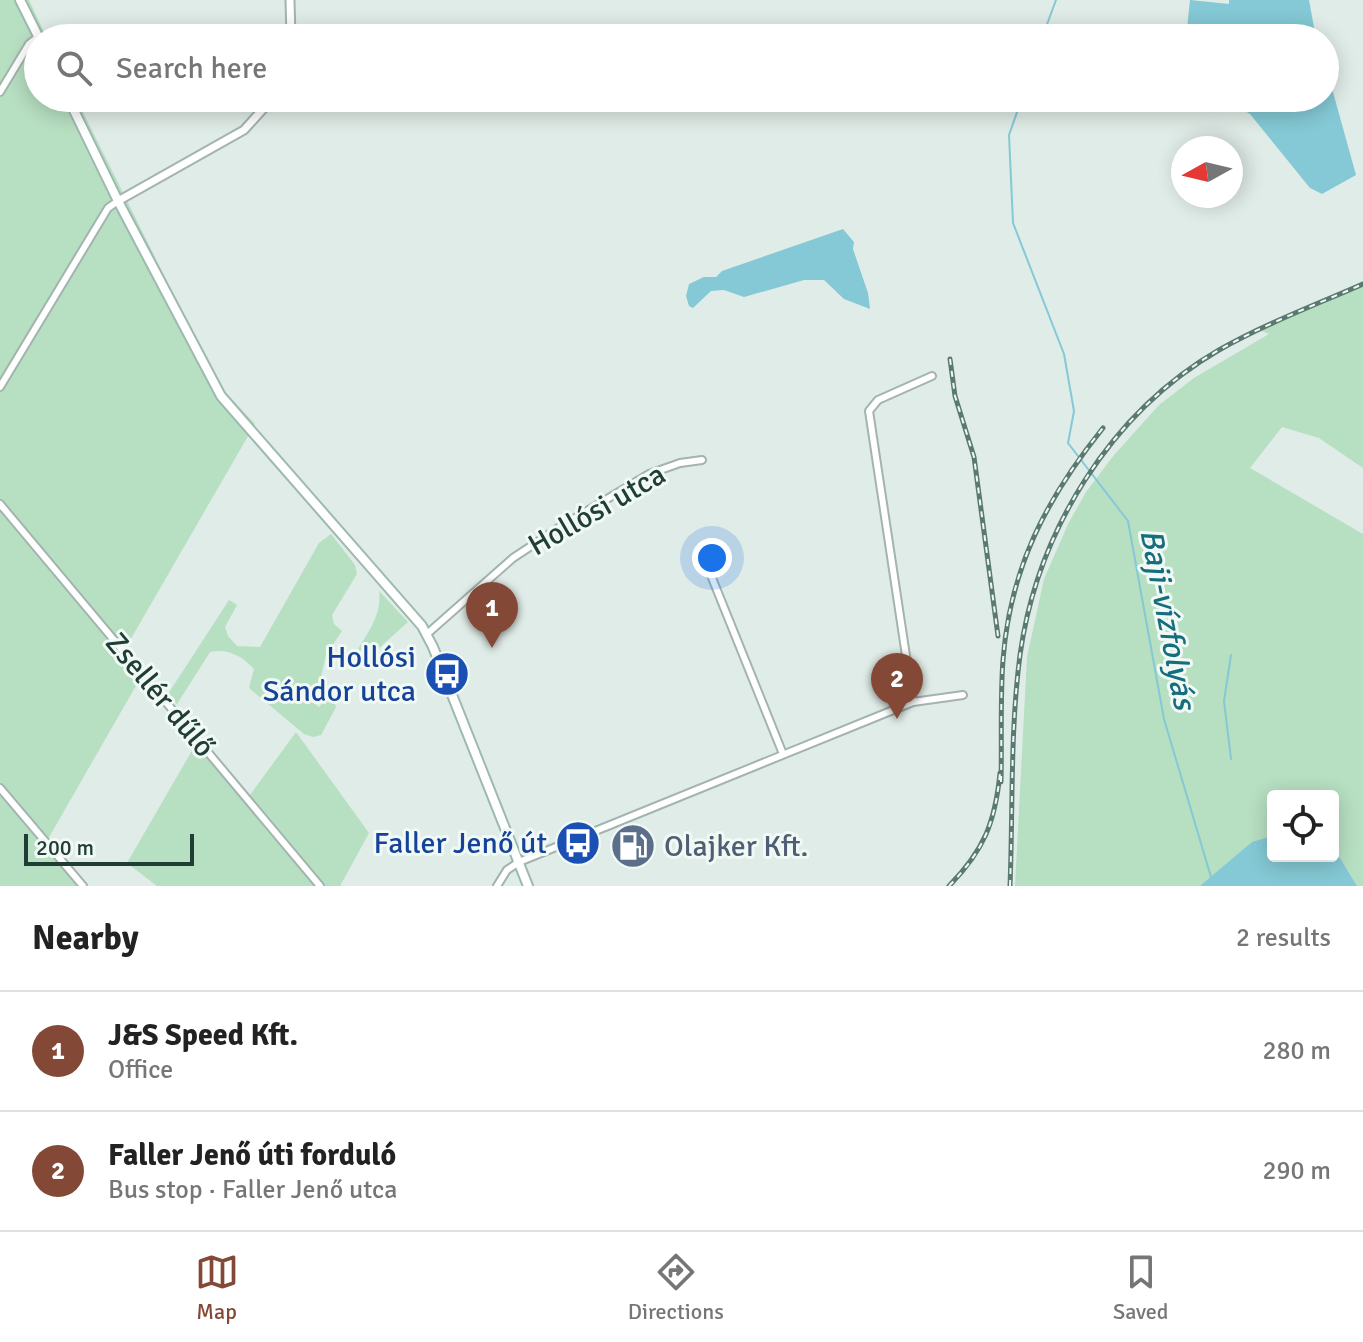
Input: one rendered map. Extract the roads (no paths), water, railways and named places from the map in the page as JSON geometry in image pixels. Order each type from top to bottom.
[{"type":"main road","points":[[20,0],[32,24]]},
{"type":"main road","points":[[75,112],[221,396],[412,612],[427,634],[528,886]]},
{"type":"street","points":[[290,0],[291,24]]},
{"type":"street","points":[[0,92],[24,52]]},
{"type":"street","points":[[0,387],[108,208],[244,130],[260,112]]},
{"type":"street","points":[[913,702],[869,411],[878,400],[932,376]]},
{"type":"street","name":"Hollósi utca","points":[[427,634],[513,558],[560,527],[649,474],[680,463],[702,460]]},
{"type":"street","name":"Zsellér dűlő","points":[[0,504],[320,886]]},
{"type":"street","points":[[704,558],[783,754]]},
{"type":"street","points":[[497,886],[507,870],[519,862],[913,702],[963,695]]},
{"type":"street","points":[[0,788],[83,886]]},
{"type":"water","points":[[1190,0],[1229,4],[1229,0],[1309,0],[1313,24],[1187,24]]},
{"type":"water","points":[[1247,112],[1339,112],[1356,175],[1322,194],[1310,188]]},
{"type":"water","points":[[843,229],[854,242],[853,249],[868,293],[870,309],[844,299],[824,280],[804,280],[744,297],[724,290],[711,291],[693,308],[689,306],[686,296],[689,284],[704,277],[716,277],[722,271]]},
{"type":"water","points":[[1267,838],[1267,862],[1339,862],[1339,858],[1357,886],[1200,886],[1252,842]]},
{"type":"waterway","name":"Baji-vízfolyás","points":[[1047,24],[1056,0]]},
{"type":"waterway","name":"Baji-vízfolyás","points":[[1017,112],[1009,135],[1013,223],[1064,354],[1074,411],[1068,443],[1128,521],[1164,719],[1211,877]]},
{"type":"waterway","points":[[1231,655],[1224,701],[1231,759]]},
{"type":"railway","points":[[1010,886],[1013,741],[1020,655],[1029,609],[1043,564],[1085,480],[1144,407],[1180,376],[1236,341],[1363,284]]},
{"type":"railway","points":[[950,359],[955,396],[974,457],[998,636]]},
{"type":"railway","points":[[1001,782],[1003,660],[1014,595],[1034,536],[1048,508],[1103,428]]},
{"type":"railway","points":[[949,886],[971,860],[986,835],[995,807],[1000,773]]},
{"type":"place","name":"J&S Speed Kft.","points":[[492,648]]},
{"type":"place","name":"Hollósi Sándor utca","points":[[447,674]]},
{"type":"place","name":"Faller Jenő úti forduló","points":[[897,719]]},
{"type":"place","name":"Faller Jenő út","points":[[578,843]]},
{"type":"place","name":"Olajker Kft.","points":[[633,846]]}]
